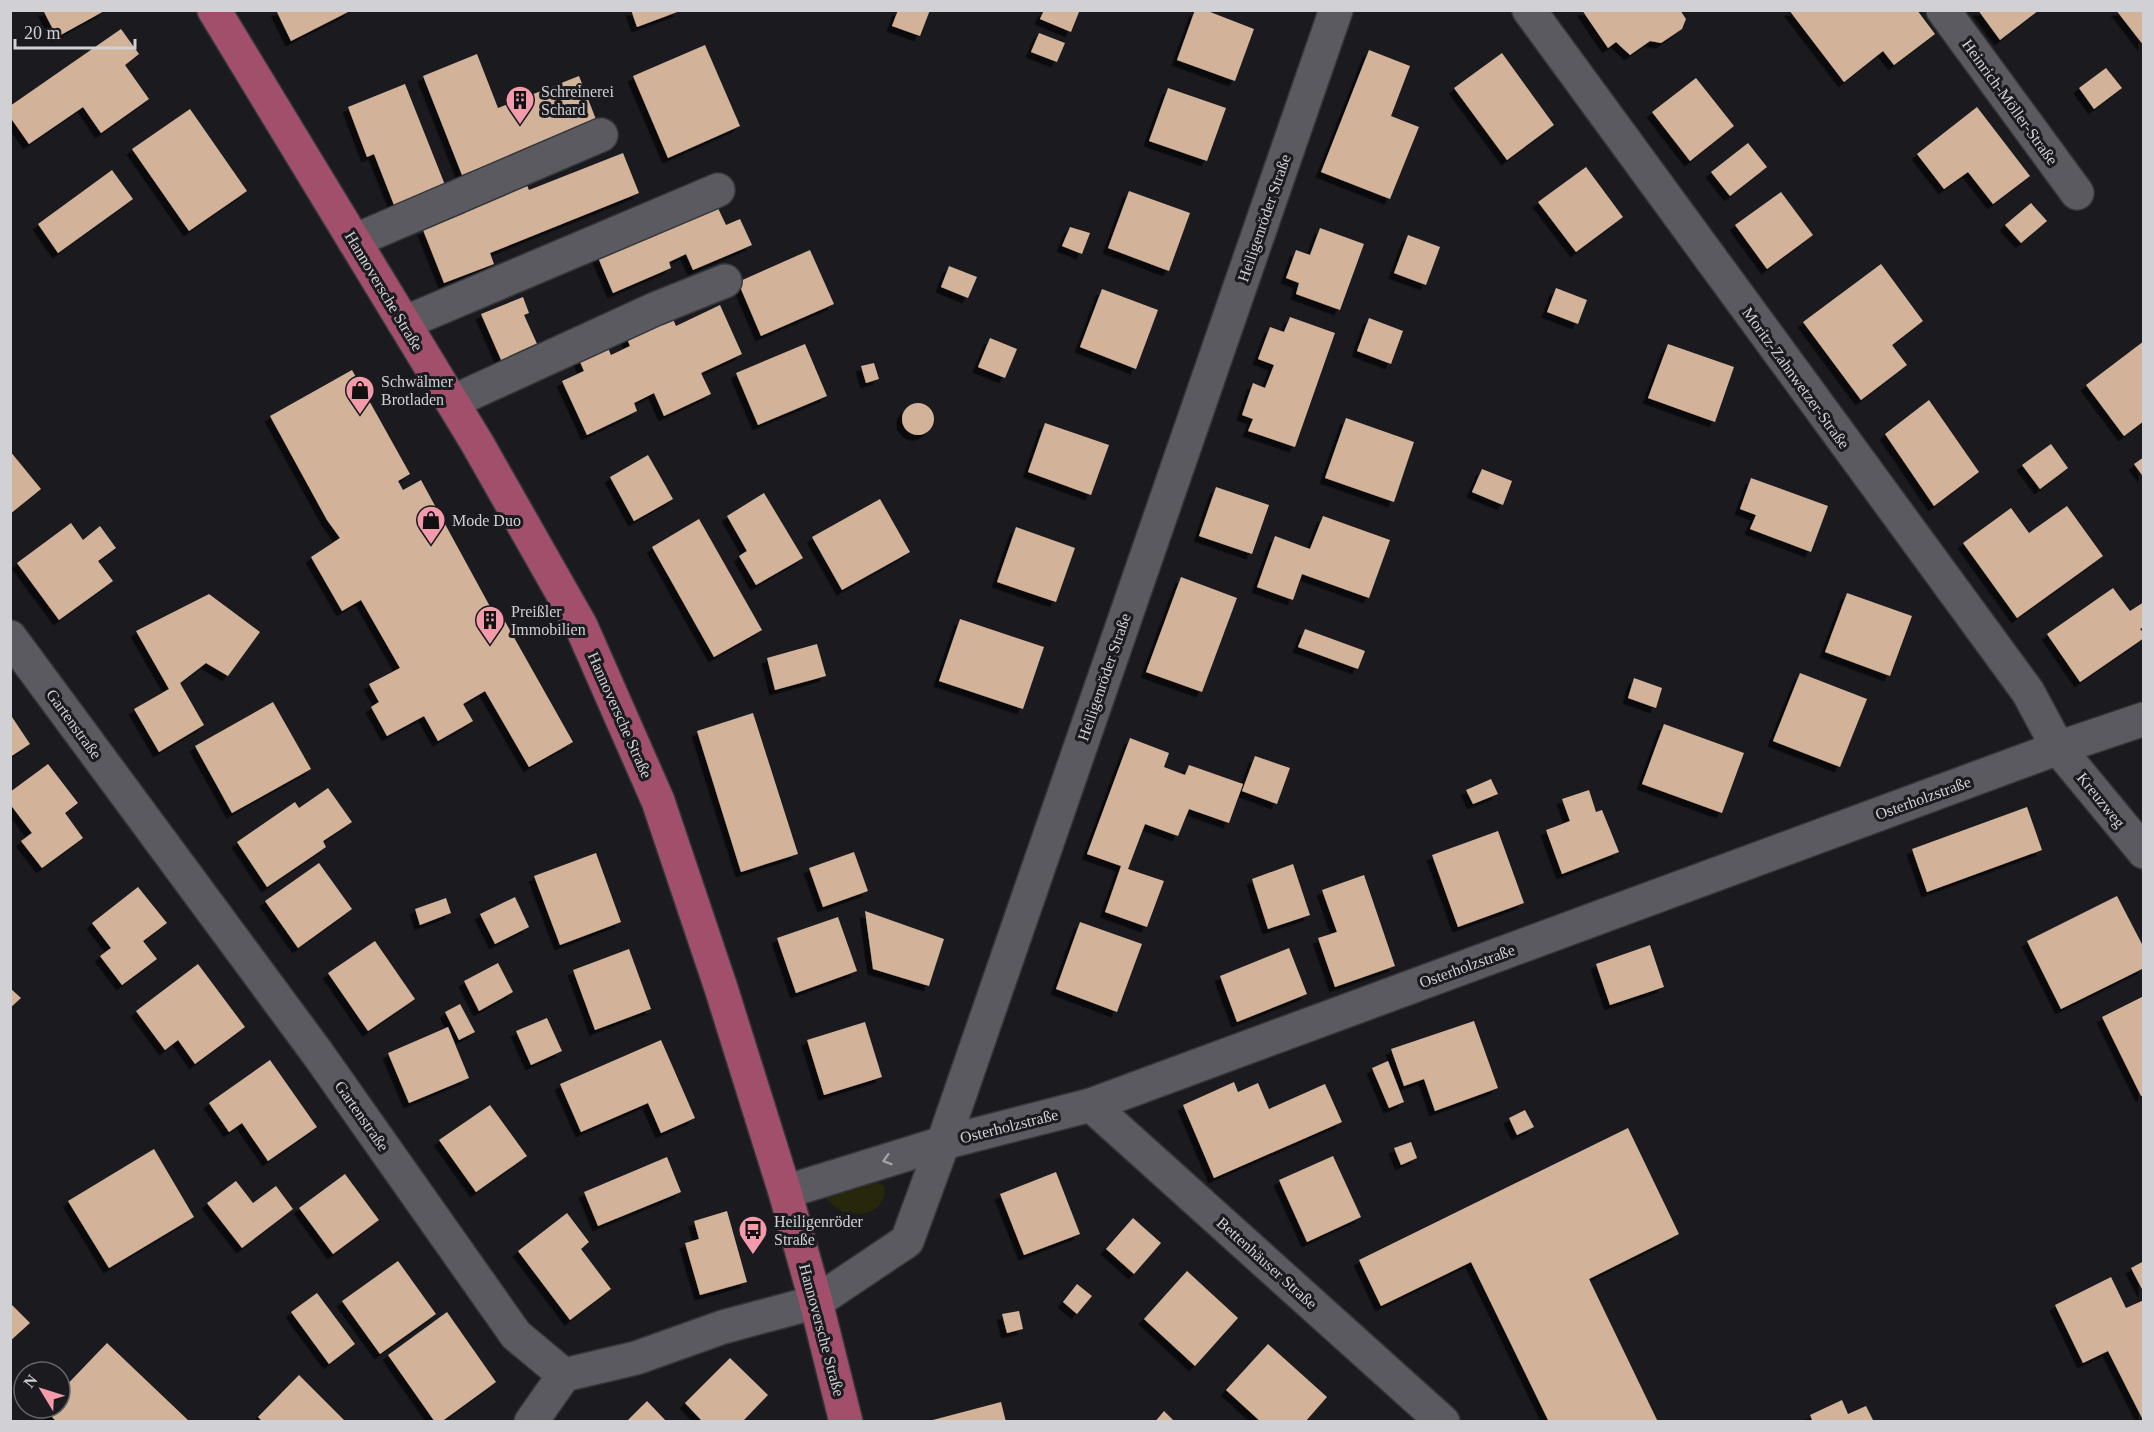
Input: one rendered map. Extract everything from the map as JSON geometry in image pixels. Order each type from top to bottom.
[{"type":"main road","name":"Hannoversche Straße","points":[[214,10],[452,402],[581,626],[658,801],[721,988],[785,1192],[846,1422]]},
{"type":"street","name":"Heiligenröder Straße","points":[[816,1302],[907,1241],[1336,10]]},
{"type":"street","name":"Moritz-Zahnwetzer-Straße","points":[[1529,10],[2028,692],[2058,748]]},
{"type":"street","name":"Heinrich-Möller-Straße","points":[[1943,10],[2077,193]]},
{"type":"street","points":[[354,241],[601,135]]},
{"type":"street","points":[[404,323],[718,190]]},
{"type":"street","points":[[452,402],[655,309],[725,281]]},
{"type":"street","name":"Gartenstraße","points":[[10,637],[318,1054],[516,1335],[564,1375]]},
{"type":"street","name":"Osterholzstraße","points":[[785,1192],[943,1143],[1091,1105],[2144,718]]},
{"type":"street","name":"Kreuzweg","points":[[2058,748],[2144,852]]},
{"type":"street","name":"Bettenhäuser Straße","points":[[1091,1105],[1443,1422]]},
{"type":"street","points":[[531,1422],[564,1375],[636,1358],[723,1327],[816,1302]]},
{"type":"green space","points":[[863,1181],[876,1182],[884,1186],[882,1202],[872,1211],[857,1214],[841,1211],[826,1199],[828,1191]]},
{"type":"building","points":[[43,10],[106,10],[57,37]]},
{"type":"building","points":[[276,10],[352,10],[291,41]]},
{"type":"building","points":[[631,10],[680,10],[680,11],[637,27]]},
{"type":"building","points":[[898,10],[930,10],[920,36],[892,26]]},
{"type":"building","points":[[1044,10],[1076,10],[1079,12],[1071,32],[1040,19]]},
{"type":"building","points":[[1195,10],[1205,10],[1254,29],[1235,81],[1177,60]]},
{"type":"building","points":[[1582,10],[1680,10],[1686,19],[1682,29],[1661,43],[1650,41],[1630,55],[1616,42],[1608,48]]},
{"type":"building","points":[[1789,10],[1917,10],[1935,34],[1894,65],[1883,51],[1844,82]]},
{"type":"building","points":[[1978,10],[2039,10],[2000,40]]},
{"type":"building","points":[[2116,10],[2144,10],[2144,46]]},
{"type":"building","points":[[121,29],[139,54],[125,65],[149,99],[101,133],[83,107],[29,144],[10,117],[10,106]]},
{"type":"building","points":[[1039,33],[1065,43],[1057,62],[1031,52]]},
{"type":"building","points":[[705,45],[740,126],[668,158],[633,76]]},
{"type":"building","points":[[1369,50],[1410,66],[1391,116],[1419,127],[1390,199],[1321,172]]},
{"type":"building","points":[[1502,53],[1554,125],[1507,160],[1454,88]]},
{"type":"building","name":"Schreinerei Schard","points":[[477,54],[498,108],[579,76],[597,122],[462,175],[423,76]]},
{"type":"building","points":[[2106,68],[2122,88],[2094,109],[2079,88]]},
{"type":"building","points":[[1696,78],[1734,126],[1690,161],[1652,112]]},
{"type":"building","points":[[405,84],[447,190],[396,210],[374,154],[367,157],[348,107]]},
{"type":"building","points":[[1168,88],[1226,108],[1207,161],[1149,141]]},
{"type":"building","points":[[1977,107],[2030,176],[1993,204],[1968,172],[1944,189],[1917,154]]},
{"type":"building","points":[[190,109],[247,191],[189,231],[132,149]]},
{"type":"building","points":[[1748,143],[1767,167],[1730,196],[1711,172]]},
{"type":"building","points":[[623,153],[639,193],[490,253],[494,264],[444,283],[423,230],[465,213],[463,208],[526,183],[529,190]]},
{"type":"building","points":[[1586,167],[1623,217],[1576,252],[1538,202]]},
{"type":"building","points":[[112,170],[133,199],[58,253],[38,224]]},
{"type":"building","points":[[1129,191],[1190,213],[1169,271],[1108,248]]},
{"type":"building","points":[[1781,192],[1813,235],[1767,269],[1735,225]]},
{"type":"building","points":[[2031,203],[2047,221],[2021,243],[2005,225]]},
{"type":"building","points":[[717,206],[726,225],[740,219],[752,245],[693,270],[686,254],[669,262],[671,268],[613,293],[594,248]]},
{"type":"building","points":[[1070,227],[1090,233],[1082,254],[1062,246]]},
{"type":"building","points":[[1320,228],[1364,244],[1340,310],[1296,294],[1299,283],[1286,278],[1296,250],[1310,255]]},
{"type":"building","points":[[1408,235],[1440,247],[1426,285],[1394,273]]},
{"type":"building","points":[[810,250],[834,304],[761,336],[738,282]]},
{"type":"building","points":[[1881,264],[1923,321],[1892,345],[1907,365],[1861,400],[1803,322]]},
{"type":"building","points":[[949,266],[977,277],[968,298],[941,287]]},
{"type":"building","points":[[1556,288],[1587,300],[1578,324],[1547,312]]},
{"type":"building","points":[[1102,289],[1158,310],[1136,369],[1080,347]]},
{"type":"building","points":[[523,297],[529,313],[524,315],[538,346],[502,362],[481,314]]},
{"type":"building","points":[[720,305],[742,354],[701,373],[711,394],[664,416],[654,393],[634,403],[637,411],[587,435],[562,381],[584,371],[577,355],[605,341],[611,355],[630,346],[623,329],[668,308],[676,326]]},
{"type":"building","points":[[1290,317],[1335,333],[1295,447],[1248,431],[1253,419],[1242,415],[1253,383],[1265,388],[1274,365],[1258,359],[1270,327],[1284,332]]},
{"type":"building","points":[[1369,318],[1403,331],[1391,364],[1357,351]]},
{"type":"building","points":[[990,338],[1017,349],[1005,378],[978,367]]},
{"type":"building","points":[[2144,341],[2144,421],[2124,436],[2086,385]]},
{"type":"building","points":[[805,344],[827,396],[758,425],[736,373]]},
{"type":"building","points":[[1668,344],[1734,367],[1715,422],[1648,398]]},
{"type":"building","points":[[874,363],[879,379],[866,383],[861,366]]},
{"type":"building","points":[[352,370],[410,474],[398,481],[403,490],[421,480],[493,612],[498,609],[573,742],[529,767],[485,691],[463,704],[473,721],[438,741],[424,716],[387,736],[371,707],[379,702],[369,684],[400,668],[361,600],[342,611],[311,557],[340,538],[327,520],[270,416]]},
{"type":"building","points":[[1929,400],[1979,472],[1934,506],[1885,434]]},
{"type":"building","points":[[918,403],[929,408],[934,419],[929,430],[918,435],[907,430],[902,419],[907,408]]},
{"type":"building","points":[[1346,418],[1414,442],[1394,502],[1325,478]]},
{"type":"building","points":[[1045,423],[1109,445],[1091,495],[1028,472]]},
{"type":"building","points":[[2051,444],[2068,468],[2040,489],[2022,465]]},
{"type":"building","points":[[10,451],[41,489],[10,514]]},
{"type":"building","points":[[648,455],[673,499],[634,521],[610,477]]},
{"type":"building","points":[[2144,457],[2144,478],[2134,464]]},
{"type":"building","points":[[1482,469],[1512,481],[1503,505],[1472,492]]},
{"type":"building","points":[[1751,478],[1828,506],[1811,552],[1750,529],[1756,515],[1740,509]]},
{"type":"building","points":[[1216,487],[1269,505],[1252,554],[1199,536]]},
{"type":"building","points":[[764,493],[803,558],[756,585],[739,556],[747,551],[727,516]]},
{"type":"building","points":[[880,499],[910,552],[842,590],[812,537]]},
{"type":"building","points":[[2067,506],[2103,556],[2017,618],[1963,543],[2011,508],[2029,533]]},
{"type":"building","points":[[1323,516],[1390,540],[1369,598],[1302,574],[1293,600],[1257,587],[1275,536],[1310,549]]},
{"type":"building","points":[[699,519],[762,630],[714,657],[652,547]]},
{"type":"building","points":[[71,523],[83,540],[100,526],[116,548],[98,561],[113,581],[59,620],[17,563]]},
{"type":"building","points":[[1016,527],[1075,548],[1056,602],[997,582]]},
{"type":"building","points":[[1181,577],[1237,598],[1202,692],[1146,672]]},
{"type":"building","points":[[2113,588],[2130,611],[2144,602],[2144,627],[2140,629],[2144,633],[2144,638],[2080,682],[2047,634]]},
{"type":"building","points":[[1847,593],[1912,616],[1890,676],[1825,652]]},
{"type":"building","points":[[209,594],[260,632],[228,676],[206,663],[180,683],[204,725],[159,752],[134,709],[169,689],[136,631]]},
{"type":"building","points":[[960,619],[1044,647],[1023,709],[939,681]]},
{"type":"building","points":[[1305,629],[1365,651],[1358,669],[1298,647]]},
{"type":"building","points":[[817,644],[826,676],[775,690],[767,658]]},
{"type":"building","points":[[1800,673],[1867,699],[1840,767],[1773,741]]},
{"type":"building","points":[[1634,678],[1662,688],[1656,708],[1628,698]]},
{"type":"building","points":[[273,702],[311,769],[232,813],[195,746]]},
{"type":"building","points":[[753,713],[798,854],[741,872],[697,731]]},
{"type":"building","points":[[10,714],[30,744],[10,757]]},
{"type":"building","points":[[1664,724],[1744,753],[1722,813],[1642,784]]},
{"type":"building","points":[[1130,738],[1169,753],[1164,767],[1185,775],[1189,765],[1243,784],[1229,823],[1189,809],[1178,836],[1145,824],[1128,869],[1164,881],[1147,927],[1105,912],[1121,866],[1087,854]]},
{"type":"building","points":[[1255,756],[1290,768],[1277,804],[1242,791]]},
{"type":"building","points":[[48,764],[78,803],[65,813],[83,838],[42,868],[21,841],[32,833],[10,804],[10,792]]},
{"type":"building","points":[[1491,779],[1498,794],[1473,804],[1466,790]]},
{"type":"building","points":[[328,788],[352,822],[323,841],[326,847],[267,887],[237,842],[295,802],[299,808]]},
{"type":"building","points":[[1589,790],[1596,812],[1602,810],[1619,852],[1562,874],[1546,830],[1570,821],[1562,799]]},
{"type":"building","points":[[2027,807],[2042,850],[1927,892],[1912,849]]},
{"type":"building","points":[[1498,831],[1524,903],[1458,927],[1432,855]]},
{"type":"building","points":[[854,852],[868,891],[823,907],[809,868]]},
{"type":"building","points":[[596,853],[621,922],[560,945],[534,876]]},
{"type":"building","points":[[319,863],[352,909],[298,948],[265,901]]},
{"type":"building","points":[[1293,864],[1310,915],[1268,929],[1252,879]]},
{"type":"building","points":[[1364,875],[1395,966],[1335,987],[1318,938],[1337,932],[1322,890]]},
{"type":"building","points":[[138,887],[167,923],[143,941],[157,959],[122,985],[100,956],[111,948],[92,923]]},
{"type":"building","points":[[2117,896],[2144,948],[2144,968],[2061,1009],[2027,941]]},
{"type":"building","points":[[515,897],[529,927],[495,944],[480,914]]},
{"type":"building","points":[[446,898],[451,913],[420,925],[415,909]]},
{"type":"building","points":[[865,911],[944,939],[929,986],[873,969]]},
{"type":"building","points":[[838,917],[857,971],[796,993],[777,938]]},
{"type":"building","points":[[1080,922],[1142,944],[1117,1012],[1056,989]]},
{"type":"building","points":[[375,941],[415,999],[368,1031],[328,973]]},
{"type":"building","points":[[1650,945],[1664,987],[1610,1005],[1596,964]]},
{"type":"building","points":[[1289,948],[1307,994],[1237,1022],[1220,976]]},
{"type":"building","points":[[629,949],[651,1009],[595,1030],[573,970]]},
{"type":"building","points":[[498,963],[513,992],[479,1011],[464,981]]},
{"type":"building","points":[[198,964],[245,1027],[195,1064],[178,1040],[165,1050],[136,1011]]},
{"type":"building","points":[[10,988],[21,998],[10,1008]]},
{"type":"building","points":[[2144,996],[2144,1095],[2141,1096],[2102,1017]]},
{"type":"building","points":[[460,1004],[475,1032],[459,1040],[445,1012]]},
{"type":"building","points":[[547,1018],[562,1051],[531,1065],[516,1031]]},
{"type":"building","points":[[1474,1021],[1498,1088],[1435,1111],[1424,1079],[1404,1086],[1391,1049]]},
{"type":"building","points":[[865,1022],[882,1077],[824,1095],[807,1040]]},
{"type":"building","points":[[448,1027],[469,1078],[409,1103],[388,1053]]},
{"type":"building","points":[[661,1040],[695,1118],[661,1133],[648,1103],[581,1132],[560,1084]]},
{"type":"building","points":[[270,1060],[317,1127],[268,1161],[242,1123],[229,1132],[209,1103]]},
{"type":"building","points":[[1388,1061],[1404,1102],[1389,1108],[1372,1068]]},
{"type":"building","points":[[1234,1082],[1238,1092],[1258,1083],[1269,1109],[1325,1084],[1342,1122],[1214,1178],[1183,1105]]},
{"type":"building","points":[[490,1105],[527,1156],[476,1192],[439,1140]]},
{"type":"building","points":[[1525,1110],[1534,1127],[1517,1135],[1509,1118]]},
{"type":"building","points":[[1628,1128],[1679,1234],[1589,1279],[1658,1422],[1549,1422],[1471,1262],[1381,1306],[1359,1260]]},
{"type":"building","points":[[1411,1142],[1417,1158],[1401,1165],[1394,1148]]},
{"type":"building","points":[[154,1149],[194,1217],[109,1268],[68,1201]]},
{"type":"building","points":[[1333,1156],[1361,1217],[1307,1242],[1279,1180]]},
{"type":"building","points":[[667,1157],[681,1192],[598,1226],[584,1192]]},
{"type":"building","points":[[1056,1172],[1080,1234],[1024,1255],[1000,1194]]},
{"type":"building","points":[[345,1174],[379,1220],[333,1254],[299,1208]]},
{"type":"building","points":[[236,1181],[253,1203],[276,1186],[293,1209],[242,1248],[207,1203]]},
{"type":"building","points":[[727,1211],[747,1282],[700,1295],[685,1243],[699,1239],[694,1221]]},
{"type":"building","points":[[567,1213],[589,1242],[581,1249],[611,1289],[570,1320],[518,1251]]},
{"type":"building","points":[[1133,1218],[1161,1243],[1134,1274],[1106,1249]]},
{"type":"building","points":[[398,1261],[436,1314],[380,1354],[342,1301]]},
{"type":"building","points":[[2144,1261],[2144,1293],[2131,1268]]},
{"type":"building","points":[[1187,1271],[1238,1318],[1195,1366],[1144,1319]]},
{"type":"building","points":[[2111,1277],[2126,1308],[2144,1300],[2144,1422],[2108,1351],[2083,1363],[2055,1305]]},
{"type":"building","points":[[1077,1284],[1092,1296],[1077,1314],[1063,1302]]},
{"type":"building","points":[[317,1293],[355,1344],[329,1364],[291,1312]]},
{"type":"building","points":[[10,1303],[30,1323],[10,1341]]},
{"type":"building","points":[[1019,1311],[1023,1329],[1007,1333],[1002,1314]]},
{"type":"building","points":[[447,1312],[496,1382],[441,1422],[435,1422],[388,1355]]},
{"type":"building","points":[[107,1343],[190,1422],[57,1422],[55,1420],[72,1420],[72,1379]]},
{"type":"building","points":[[1268,1344],[1327,1397],[1305,1422],[1261,1422],[1226,1390]]},
{"type":"building","points":[[730,1358],[768,1395],[742,1422],[703,1422],[685,1403]]},
{"type":"building","points":[[299,1375],[346,1422],[263,1422],[258,1417]]},
{"type":"building","points":[[1842,1400],[1848,1414],[1866,1406],[1874,1422],[1813,1422],[1810,1415]]},
{"type":"building","points":[[647,1401],[667,1422],[626,1422]]},
{"type":"building","points":[[1001,1402],[1006,1422],[929,1422],[929,1421]]},
{"type":"building","points":[[1164,1411],[1175,1422],[1155,1422]]},
{"type":"place","name":"Schreinerei Schard","points":[[520,126]]},
{"type":"place","name":"Schwälmer Brotladen","points":[[360,416]]},
{"type":"place","name":"Mode Duo","points":[[431,546]]},
{"type":"place","name":"Preißler Immobilien","points":[[490,646]]},
{"type":"place","name":"Heiligenröder Straße","points":[[753,1256]]}]
